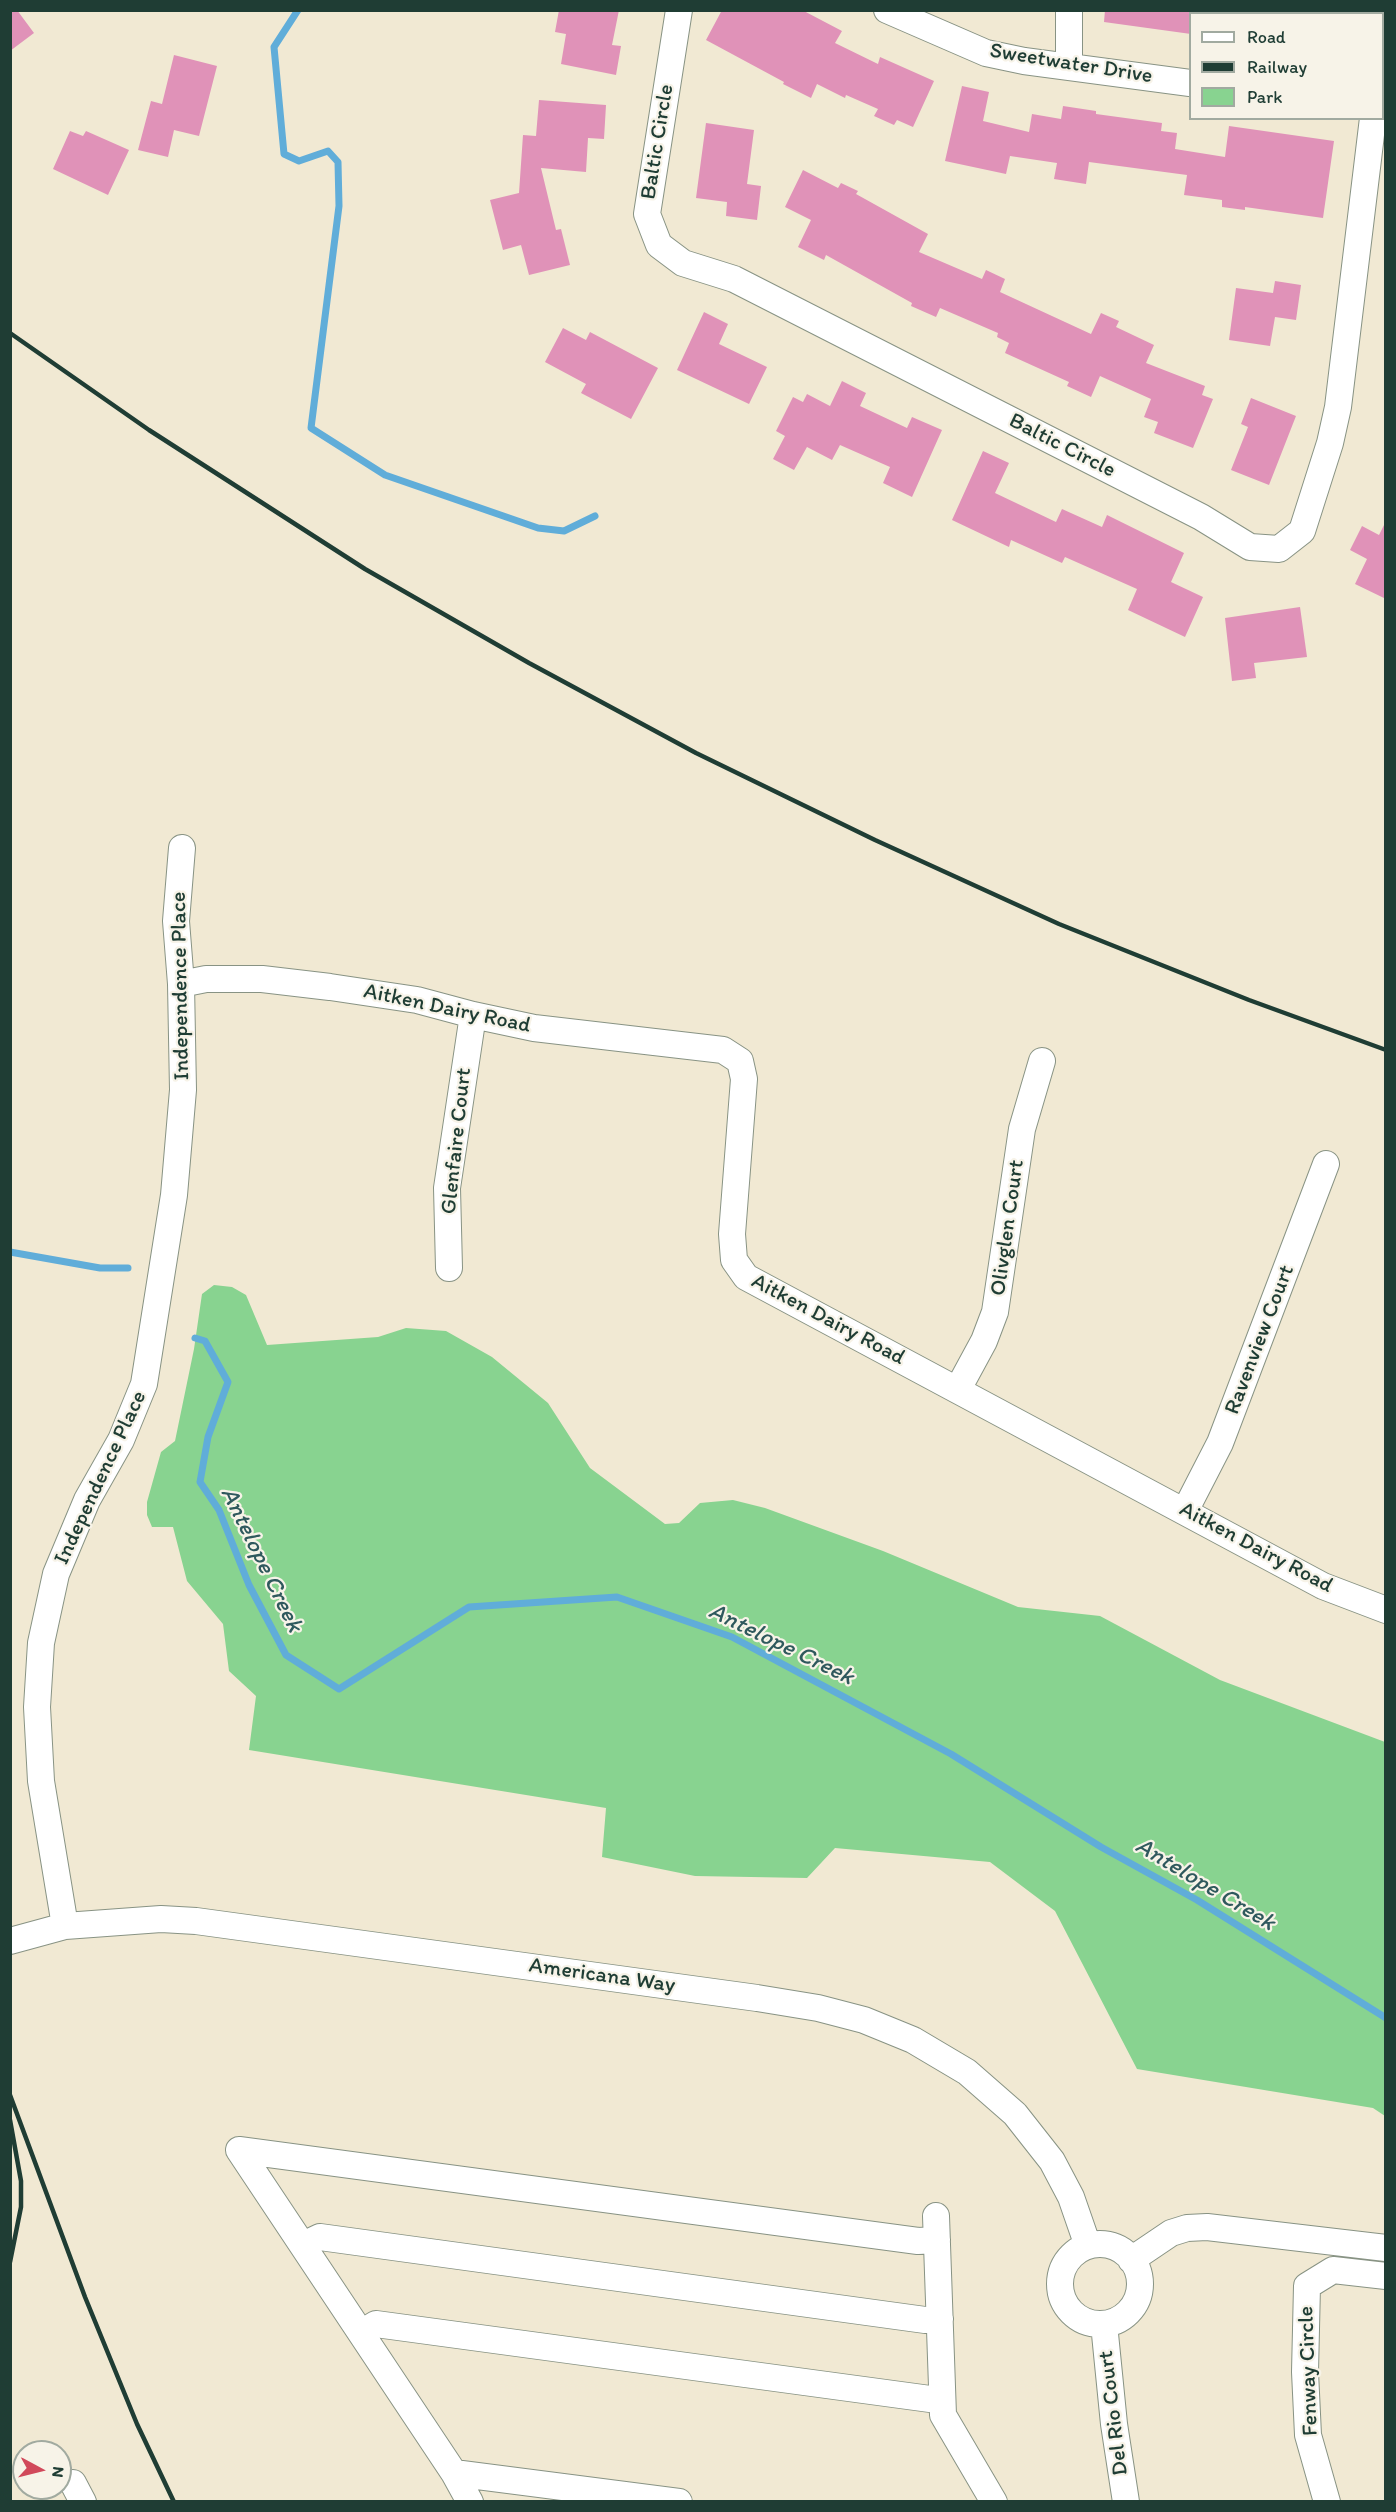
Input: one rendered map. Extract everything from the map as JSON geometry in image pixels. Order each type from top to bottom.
[{"type":"street","name":"Baltic Circle","points":[[679,10],[647,214],[659,245],[683,263],[734,279],[1201,517],[1250,547],[1279,549],[1302,531],[1330,443],[1338,407],[1373,120]]},
{"type":"street","name":"Sweetwater Drive","points":[[887,10],[986,52],[1069,67],[1189,83]]},
{"type":"street","points":[[1069,10],[1069,67]]},
{"type":"street","name":"Independence Place","points":[[65,1926],[41,1781],[37,1707],[41,1643],[56,1574],[87,1500],[121,1440],[144,1384],[174,1194],[183,1090],[181,984],[176,921],[182,848]]},
{"type":"street","name":"Aitken Dairy Road","points":[[181,984],[206,980],[262,978],[417,1000],[534,1028],[723,1050],[740,1061],[744,1079],[732,1234],[734,1260],[746,1277],[1185,1510],[1323,1586],[1386,1610]]},
{"type":"street","name":"Glenfaire Court","points":[[449,1268],[447,1188],[473,1015]]},
{"type":"street","name":"Olivglen Court","points":[[958,1389],[979,1351],[995,1312],[1022,1128],[1042,1061]]},
{"type":"street","name":"Ravenview Court","points":[[1185,1510],[1220,1443],[1326,1164]]},
{"type":"street","name":"Americana Way","points":[[10,1941],[65,1926],[161,1919],[196,1921],[757,1998],[864,2020],[913,2040],[967,2072],[1015,2114],[1052,2161],[1071,2197],[1088,2246]]},
{"type":"street","points":[[470,2502],[454,2474],[239,2150],[918,2241],[937,2228],[943,2415],[994,2502]]},
{"type":"street","points":[[1131,2260],[1171,2233],[1187,2228],[1207,2227],[1386,2248]]},
{"type":"street","points":[[303,2245],[320,2237],[925,2320],[940,2319]]},
{"type":"street","points":[[1104,2245],[1114,2247],[1131,2260],[1139,2280],[1136,2301],[1122,2317],[1104,2324],[1088,2322],[1077,2317],[1069,2309],[1060,2287],[1065,2264],[1080,2249],[1104,2245]]},
{"type":"street","name":"Fenway Circle","points":[[1327,2502],[1308,2435],[1305,2372],[1307,2286],[1333,2270],[1386,2276]]},
{"type":"street","points":[[361,2333],[376,2324],[930,2399],[942,2396]]},
{"type":"street","name":"Del Rio Court","points":[[1104,2324],[1117,2445],[1126,2502]]},
{"type":"street","points":[[454,2474],[679,2502]]},
{"type":"green space","points":[[214,1285],[232,1287],[246,1295],[267,1345],[378,1337],[406,1328],[446,1331],[492,1357],[548,1403],[590,1468],[665,1524],[679,1523],[700,1503],[733,1500],[765,1508],[883,1551],[1018,1607],[1100,1616],[1220,1680],[1385,1742],[1385,2116],[1373,2108],[1137,2069],[1055,1911],[990,1862],[835,1848],[807,1878],[695,1876],[602,1857],[606,1808],[249,1750],[256,1696],[229,1671],[223,1624],[187,1581],[173,1527],[152,1527],[147,1515],[147,1502],[161,1452],[175,1441],[194,1349],[202,1294]]},
{"type":"building","points":[[10,10],[17,10],[34,33],[10,51]]},
{"type":"building","points":[[559,10],[619,10],[612,45],[621,46],[616,75],[561,64],[566,34],[555,32]]},
{"type":"building","points":[[722,10],[802,10],[842,31],[835,43],[878,64],[880,57],[934,81],[913,127],[897,120],[894,125],[874,116],[878,109],[846,95],[845,98],[817,84],[811,98],[706,40]]},
{"type":"building","points":[[1105,10],[1191,10],[1189,12],[1189,34],[1104,22]]},
{"type":"building","points":[[174,55],[217,66],[199,136],[174,130],[168,157],[138,150],[151,101],[162,104]]},
{"type":"building","points":[[962,86],[989,92],[983,121],[1029,132],[1032,114],[1061,119],[1063,106],[1096,111],[1096,114],[1162,123],[1161,131],[1177,133],[1175,149],[1225,157],[1229,126],[1334,141],[1323,218],[1245,207],[1245,210],[1222,207],[1222,200],[1184,195],[1187,175],[1089,162],[1086,184],[1054,179],[1057,163],[1010,156],[1006,174],[945,161]]},
{"type":"building","points":[[539,100],[606,105],[604,139],[588,138],[586,172],[541,168],[556,230],[561,229],[570,265],[529,275],[521,245],[503,250],[490,200],[519,193],[523,135],[536,136]]},
{"type":"building","points":[[706,123],[754,130],[747,184],[761,186],[757,220],[726,216],[727,202],[696,198]]},
{"type":"building","points":[[70,131],[83,136],[86,131],[129,150],[108,195],[53,169]]},
{"type":"building","points":[[803,170],[838,188],[841,183],[858,191],[856,194],[928,234],[919,252],[982,279],[986,270],[1005,279],[1000,292],[1091,334],[1101,313],[1119,321],[1116,327],[1154,345],[1146,363],[1205,386],[1202,395],[1213,399],[1193,448],[1154,433],[1158,422],[1144,417],[1151,399],[1100,376],[1091,397],[1067,386],[1069,382],[1005,353],[1009,343],[997,337],[998,333],[940,308],[936,317],[911,306],[912,303],[826,255],[824,260],[798,247],[811,220],[785,207]]},
{"type":"building","points":[[1275,281],[1301,285],[1296,320],[1275,317],[1270,346],[1229,340],[1236,288],[1273,293]]},
{"type":"building","points":[[704,312],[728,324],[719,344],[767,367],[749,404],[677,370]]},
{"type":"building","points":[[563,328],[586,340],[590,332],[658,368],[631,419],[581,393],[586,384],[545,362]]},
{"type":"building","points":[[842,381],[866,393],[860,406],[907,428],[912,417],[942,430],[912,497],[883,483],[890,467],[840,445],[832,460],[807,447],[794,470],[773,459],[785,436],[776,431],[793,397],[803,402],[807,394],[830,406]]},
{"type":"building","points":[[1251,398],[1296,416],[1269,485],[1231,470],[1248,427],[1241,424]]},
{"type":"building","points":[[983,451],[1009,463],[995,493],[1056,522],[1062,509],[1102,527],[1107,515],[1184,553],[1171,582],[1203,597],[1185,637],[1128,610],[1137,589],[1065,557],[1062,563],[1011,540],[1009,547],[952,520]]},
{"type":"building","points":[[1386,521],[1386,599],[1355,584],[1367,559],[1350,550],[1362,526],[1379,535]]},
{"type":"building","points":[[1300,607],[1307,657],[1254,663],[1256,678],[1232,681],[1225,618]]},
{"type":"waterway","points":[[298,10],[274,47],[284,154],[299,161],[328,151],[338,162],[339,206],[311,428],[385,475],[538,528],[564,531],[595,516]]},
{"type":"waterway","name":"Antelope Creek","points":[[10,1252],[100,1268],[128,1268]]},
{"type":"waterway","name":"Antelope Creek","points":[[195,1338],[205,1341],[228,1382],[208,1437],[200,1482],[219,1510],[249,1585],[286,1655],[339,1689],[469,1607],[617,1597],[732,1637],[951,1754],[1101,1847],[1197,1900],[1386,2018]]},
{"type":"railway","points":[[10,333],[149,430],[365,569],[529,663],[696,753],[875,840],[1059,924],[1249,1000],[1386,1050]]},
{"type":"railway","points":[[10,2095],[85,2297],[137,2424],[174,2502]]},
{"type":"railway","points":[[10,2120],[21,2181],[21,2207],[10,2262]]}]
